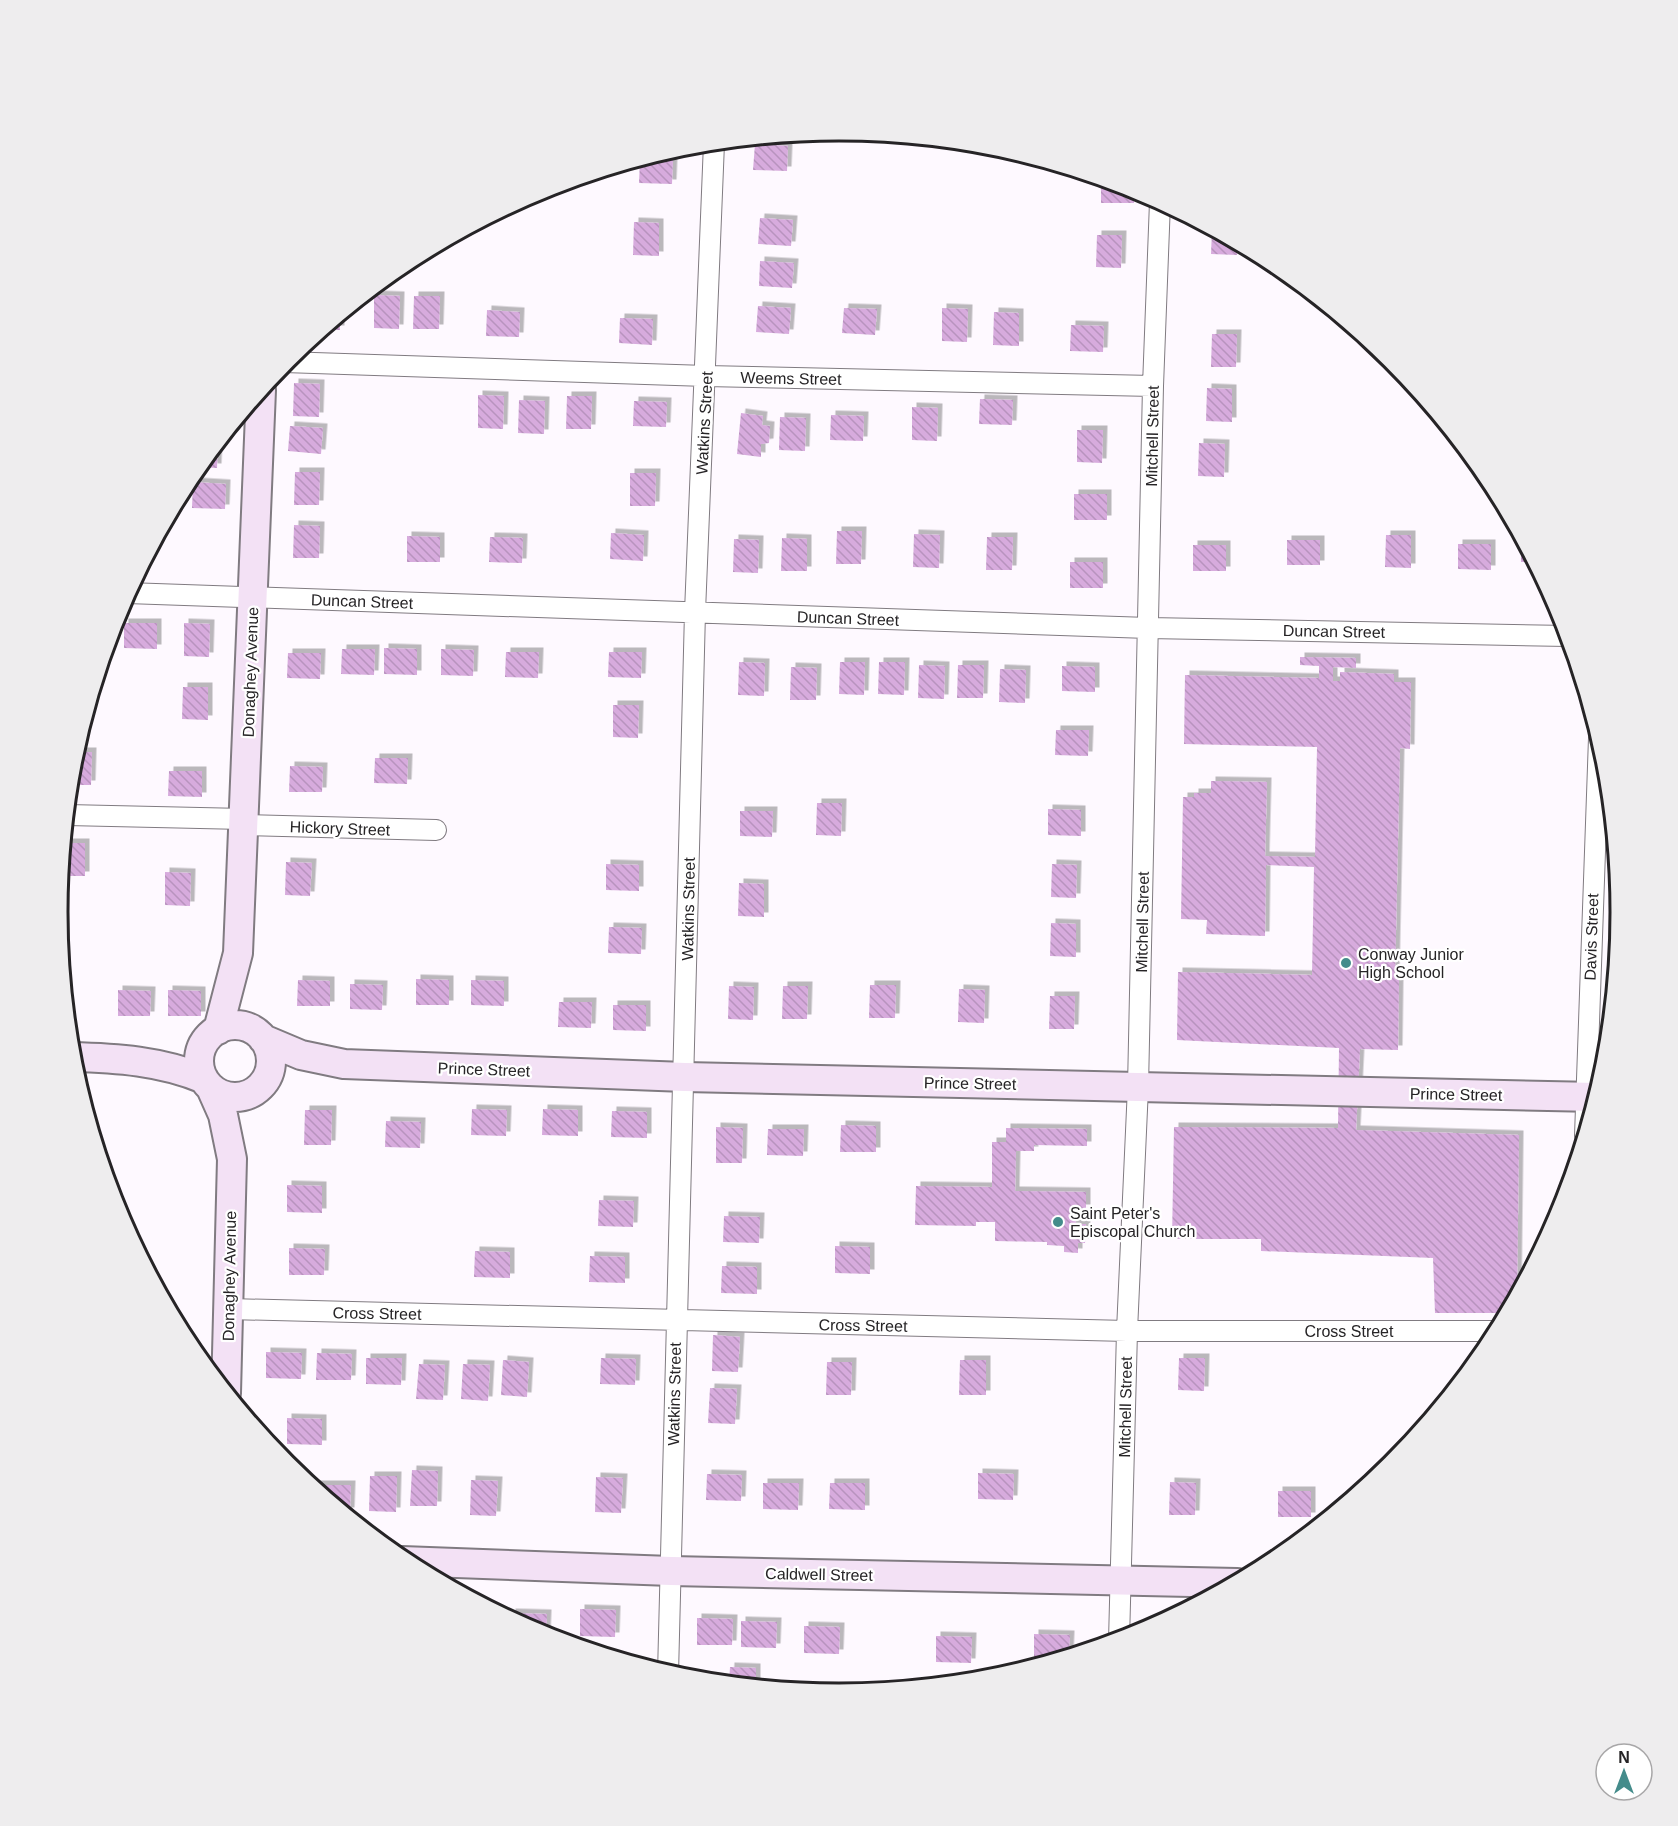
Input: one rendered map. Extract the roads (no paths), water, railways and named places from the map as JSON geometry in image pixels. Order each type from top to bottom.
[{"type":"street","name":"Watkins Street","points":[[668,1665],[675,1320],[685,1077],[695,612],[714,152]]},
{"type":"street","name":"Mitchell Street","points":[[1119,1632],[1127,1331],[1138,1087],[1153,386],[1160,212]]},
{"type":"street","name":"Weems Street","points":[[298,362],[706,376],[1153,386]]},
{"type":"street","name":"Donaghey Avenue","points":[[259,1035],[244,996],[238,953],[261,402]]},
{"type":"street","name":"Duncan Street","points":[[137,593],[1148,628],[1559,636]]},
{"type":"street","name":"Davis Street","points":[[1591,1083],[1598,776]]},
{"type":"street","name":"Hickory Street","points":[[74,815],[436,830]]},
{"type":"street","name":"Donaghey Avenue","points":[[214,1033],[238,953]]},
{"type":"street","points":[[81,1057],[110,1058],[171,1068],[207,1083],[231,1097],[258,1088],[269,1074],[271,1062],[269,1050],[259,1035],[242,1026],[214,1033],[182,1048],[110,1058]]},
{"type":"street","points":[[207,1083],[199,1056],[214,1033]]},
{"type":"street","name":"Prince Street","points":[[259,1035],[301,1055],[344,1064],[685,1077],[1588,1097]]},
{"type":"street","name":"Prince Street","points":[[258,1088],[301,1071],[344,1064]]},
{"type":"street","name":"Donaghey Avenue","points":[[207,1083],[223,1115],[232,1159],[226,1382]]},
{"type":"street","name":"Donaghey Avenue","points":[[232,1159],[247,1105],[258,1088]]},
{"type":"street","name":"Cross Street","points":[[229,1309],[1127,1331],[1487,1331]]},
{"type":"street","name":"Caldwell Street","points":[[422,1562],[671,1571],[1222,1583]]},
{"type":"place","name":"Conway Junior High School","points":[[1346,963]]},
{"type":"place","name":"Saint Peter's Episcopal Church","points":[[1058,1222]]}]
